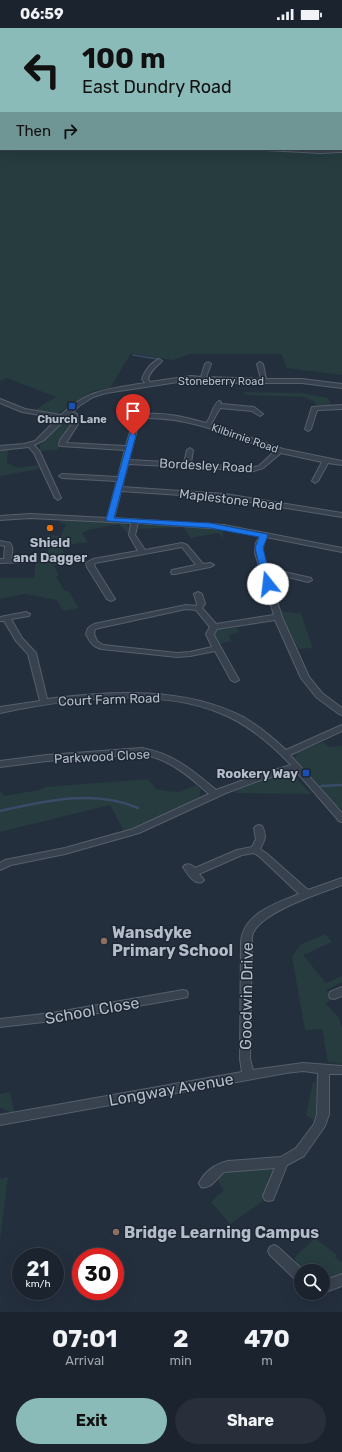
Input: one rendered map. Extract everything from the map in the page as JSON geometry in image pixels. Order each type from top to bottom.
[{"type":"street","points":[[284,150],[320,152],[342,151]]},
{"type":"street","points":[[149,385],[145,379],[145,376],[148,370],[158,362],[150,361]]},
{"type":"street","points":[[201,364],[211,364],[204,379]]},
{"type":"street","points":[[264,381],[257,364],[267,364]]},
{"type":"street","name":"Stoneberry Road","points":[[62,418],[84,399],[93,394],[180,379],[302,381],[342,386]]},
{"type":"street","points":[[0,402],[18,409],[62,418]]},
{"type":"street","points":[[207,425],[211,421],[219,404],[254,409],[262,407]]},
{"type":"street","points":[[310,427],[313,406],[342,407]]},
{"type":"street","points":[[254,409],[260,414]]},
{"type":"street","points":[[83,417],[75,416],[75,427],[63,441],[61,448],[129,448],[110,520]]},
{"type":"street","name":"Kilbirnie Road","points":[[129,448],[138,418],[148,416],[207,425],[280,450],[342,463]]},
{"type":"street","points":[[0,448],[30,444],[42,438],[62,418]]},
{"type":"street","points":[[30,444],[37,452],[58,495]]},
{"type":"street","points":[[187,465],[190,449]]},
{"type":"street","name":"Bordesley Road","points":[[125,462],[254,470],[261,467],[280,450]]},
{"type":"street","points":[[315,481],[326,460]]},
{"type":"street","points":[[62,476],[76,478],[121,479]]},
{"type":"street","name":"Maplestone Road","points":[[118,489],[225,496],[342,516]]},
{"type":"street","points":[[0,518],[30,516],[210,526],[342,550]]},
{"type":"street","points":[[134,522],[132,535],[142,551]]},
{"type":"street","points":[[264,535],[259,548],[278,617],[305,678],[319,695],[342,712]]},
{"type":"street","points":[[0,543],[8,544],[9,547],[3,560],[29,560]]},
{"type":"street","points":[[111,599],[90,563],[142,551],[182,544],[201,566]]},
{"type":"street","points":[[175,572],[210,565]]},
{"type":"street","points":[[265,574],[280,573],[308,580]]},
{"type":"street","points":[[198,594],[201,604],[198,608]]},
{"type":"street","points":[[214,627],[198,608],[186,607],[97,626],[92,628],[90,634],[96,645],[102,647],[177,655],[190,654],[217,648]]},
{"type":"street","points":[[26,614],[3,619],[18,639],[32,653],[44,702]]},
{"type":"street","points":[[214,627],[278,617]]},
{"type":"street","points":[[214,627],[210,634],[235,680]]},
{"type":"street","name":"Court Farm Road","points":[[0,710],[44,702],[134,695],[164,696],[186,700],[221,710],[238,718],[262,734],[284,754],[342,819]]},
{"type":"street","points":[[284,754],[342,728]]},
{"type":"street","name":"Parkwood Close","points":[[0,764],[142,751],[154,752],[165,756],[179,765],[215,794]]},
{"type":"street","points":[[0,867],[8,862],[65,851],[136,831],[215,794],[255,778],[295,767]]},
{"type":"street","points":[[255,850],[261,839],[259,828]]},
{"type":"street","points":[[193,873],[240,852],[255,850],[263,854],[307,895]]},
{"type":"street","name":"Goodwin Drive","points":[[248,1075],[245,1060],[247,931],[255,920],[263,915],[342,880]]},
{"type":"street","name":"School Close","points":[[0,1023],[52,1017],[183,994]]},
{"type":"street","points":[[205,1183],[220,1168],[228,1166],[283,1162],[300,1152],[319,1126],[323,1114],[324,1068]]},
{"type":"street","name":"Longway Avenue","points":[[0,1120],[286,1069],[324,1068],[342,1070]]},
{"type":"street","points":[[270,1196],[283,1162]]},
{"type":"street","points":[[274,1251],[294,1271]]},
{"type":"street","points":[[330,1284],[342,1280]]},
{"type":"green space","points":[[0,150],[342,151],[342,375],[287,368],[281,354],[191,354],[172,360],[131,353],[110,388],[93,391],[57,414],[33,411],[56,397],[7,378],[0,381]]},
{"type":"green space","points":[[242,392],[300,393],[328,398],[332,406],[318,406],[313,401],[304,397],[247,395]]},
{"type":"green space","points":[[71,414],[74,423],[62,440],[58,450],[40,451],[40,445]]},
{"type":"green space","points":[[0,450],[8,450],[7,463],[18,468],[38,465],[39,469],[0,476]]},
{"type":"green space","points":[[64,520],[124,523],[128,525],[130,530],[129,533],[127,533],[119,524],[88,530],[82,533],[88,542],[60,546],[68,560],[54,566],[59,575],[56,577],[64,590],[69,592],[79,608],[63,611],[57,600],[25,594],[0,599],[0,578],[34,578],[36,559],[47,558],[49,535],[61,536],[66,524],[59,523]]},
{"type":"green space","points":[[146,524],[223,530],[223,538],[218,533],[191,538],[183,527],[138,529],[141,525]]},
{"type":"green space","points":[[281,611],[301,614],[313,648],[298,649]]},
{"type":"green space","points":[[237,628],[239,632],[229,635],[231,641],[219,644],[215,635],[217,630]]},
{"type":"green space","points":[[323,742],[329,747],[342,746],[342,809],[337,806],[295,759],[297,752]]},
{"type":"green space","points":[[284,774],[296,778],[311,794],[236,793],[234,791],[258,781]]},
{"type":"green space","points":[[148,779],[156,789],[167,791],[179,792],[196,785],[201,789],[199,798],[152,821],[124,831],[110,805],[0,832],[0,791],[4,796],[40,790],[45,787]]},
{"type":"green space","points":[[325,934],[332,942],[303,955],[326,983],[342,976],[342,982],[326,990],[333,999],[325,1003],[339,1018],[342,1028],[342,1064],[328,1062],[322,1029],[305,1030],[292,957],[300,945]]},
{"type":"green space","points":[[313,1082],[316,1082],[316,1113],[313,1120],[306,1115]]},
{"type":"green space","points":[[10,1092],[14,1112],[10,1112],[0,1107],[0,1094]]},
{"type":"green space","points":[[272,1167],[275,1170],[262,1202],[230,1224],[211,1202],[224,1190],[218,1179],[221,1173],[227,1170]]},
{"type":"green space","points":[[8,1177],[0,1240],[0,1179]]},
{"type":"green space","points":[[315,1238],[337,1255],[335,1257],[342,1262],[342,1275],[330,1279],[330,1264],[296,1264],[295,1257]]},
{"type":"waterway","points":[[133,355],[158,359]]},
{"type":"waterway","points":[[321,786],[342,785]]},
{"type":"waterway","points":[[0,811],[52,801],[87,798],[122,802],[138,808]]},
{"type":"place","name":"Church Lane","points":[[72,406]]},
{"type":"place","name":"Shield and Dagger","points":[[50,528]]},
{"type":"place","name":"Rookery Way","points":[[306,773]]},
{"type":"place","name":"Wansdyke Primary School","points":[[104,941]]},
{"type":"place","name":"Bridge Learning Campus","points":[[116,1232]]},
{"type":"route","points":[[133,435],[110,520],[224,527],[264,535],[260,543],[259,553],[268,584]]}]
